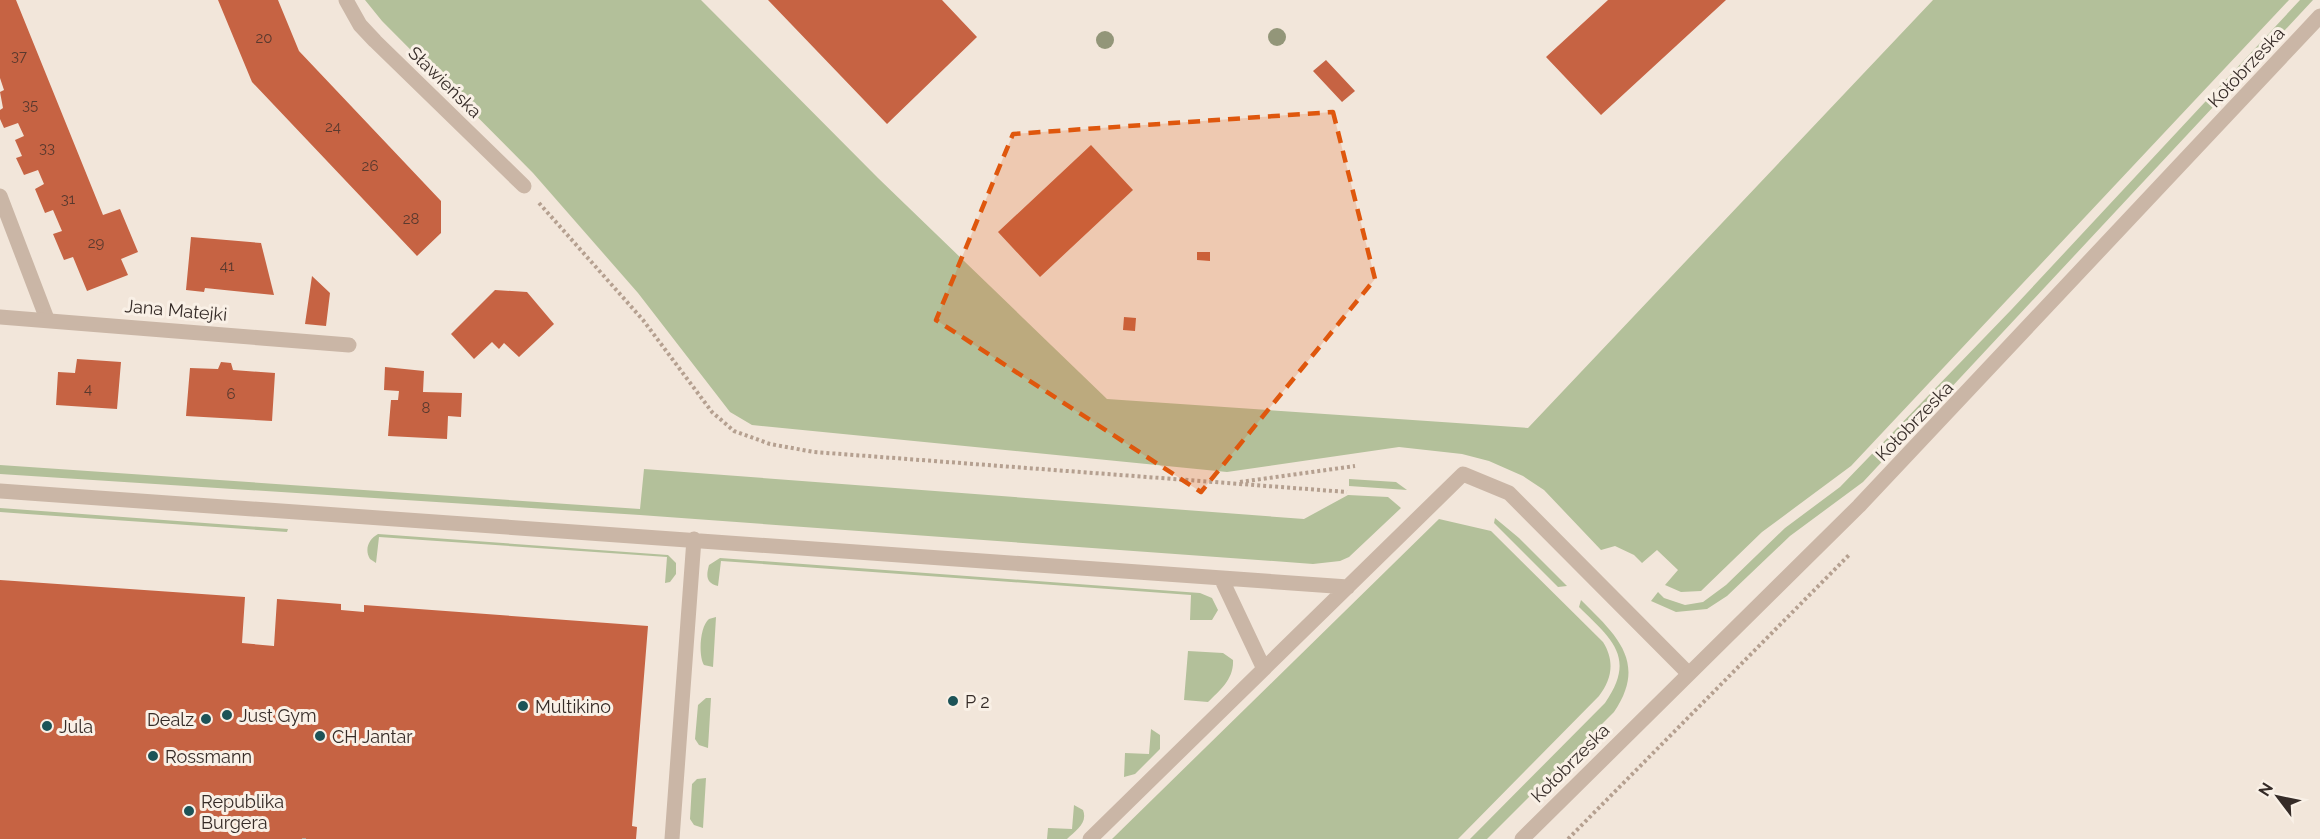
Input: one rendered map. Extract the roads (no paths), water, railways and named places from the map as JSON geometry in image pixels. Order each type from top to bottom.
[{"type":"street","name":"Sławieńska","points":[[346,0],[360,25],[375,41],[524,186]]},
{"type":"street","name":"Kołobrzeska","points":[[1522,839],[1859,506],[2320,16]]},
{"type":"street","points":[[0,196],[47,319]]},
{"type":"street","name":"Jana Matejki","points":[[0,316],[349,345]]},
{"type":"street","points":[[1090,839],[1463,474],[1509,493],[1688,673]]},
{"type":"street","points":[[0,491],[693,538],[1348,587]]},
{"type":"street","points":[[672,839],[693,538]]},
{"type":"street","points":[[1221,578],[1264,669]]},
{"type":"place","name":"P 2","points":[[953,701]]},
{"type":"place","name":"Multikino","points":[[523,706]]},
{"type":"place","name":"Just Gym","points":[[227,715]]},
{"type":"place","name":"Dealz","points":[[206,719]]},
{"type":"place","name":"Jula","points":[[47,726]]},
{"type":"place","name":"CH Jantar","points":[[320,736]]},
{"type":"place","name":"Rossmann","points":[[153,756]]},
{"type":"place","name":"Republika Burgera","points":[[189,811]]}]
